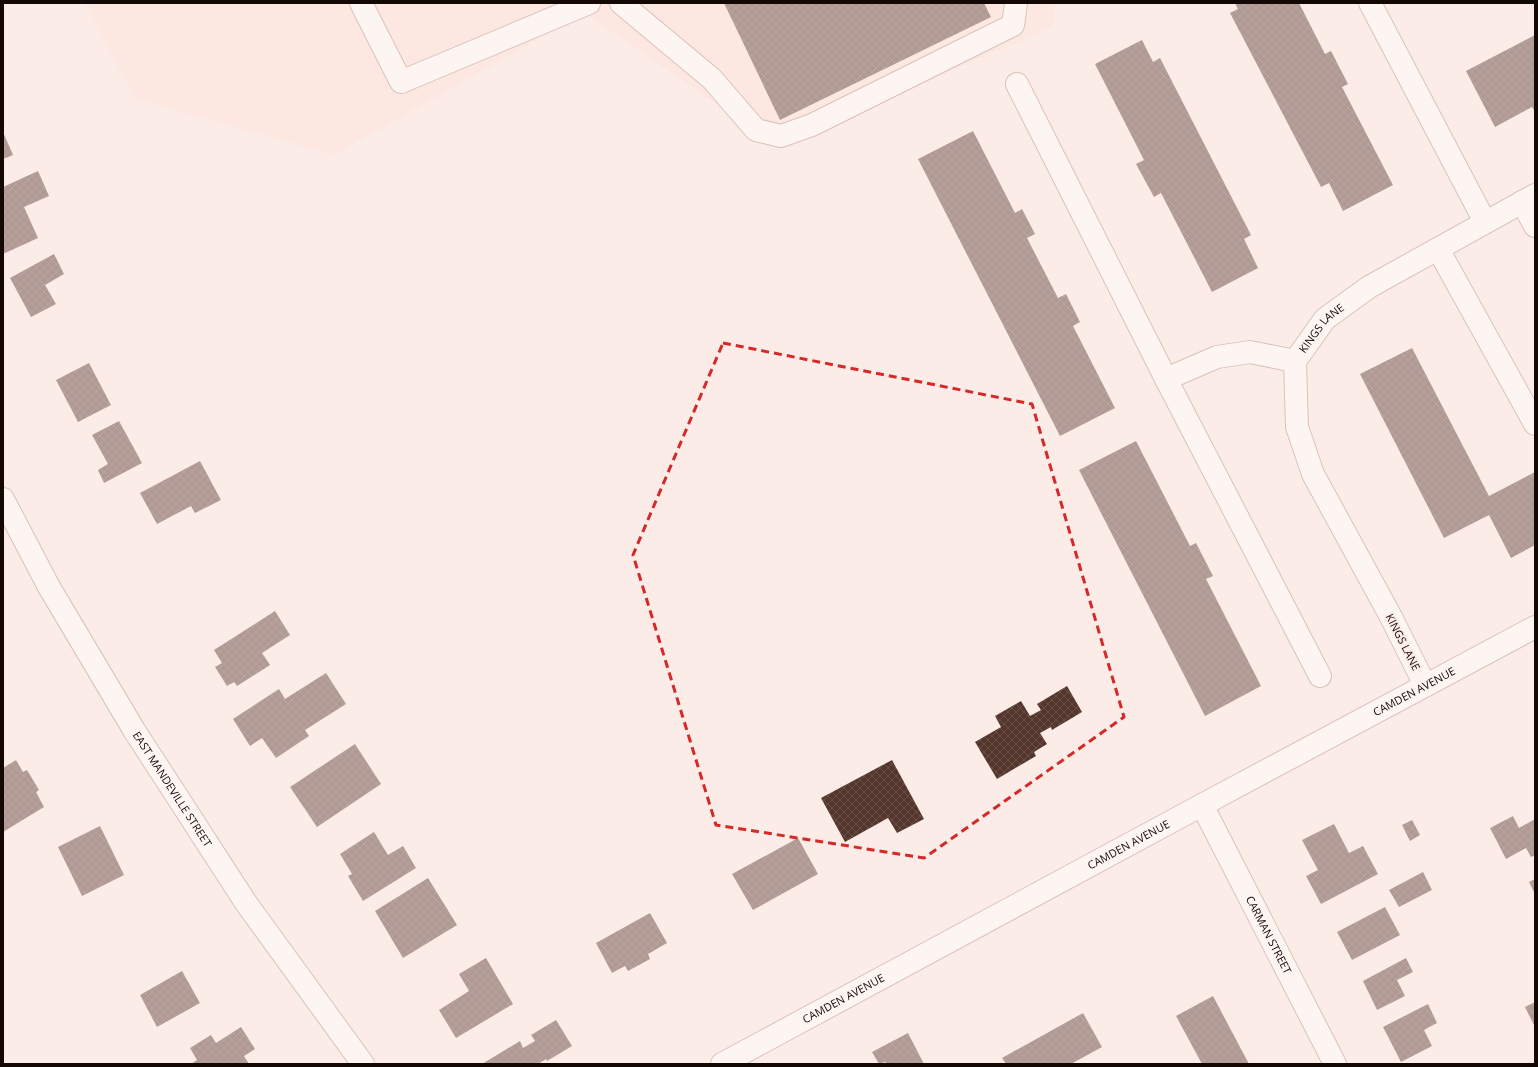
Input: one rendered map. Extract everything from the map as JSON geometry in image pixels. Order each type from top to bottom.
[{"type":"street","points":[[361,3],[401,82],[589,3]]},
{"type":"street","points":[[621,3],[712,79],[756,130],[781,136],[812,125],[1013,25],[1016,3]]},
{"type":"street","points":[[1370,3],[1485,222]]},
{"type":"street","points":[[1017,84],[1166,379],[1320,676]]},
{"type":"street","points":[[1528,198],[1535,226]]},
{"type":"street","name":"KINGS LANE","points":[[1426,686],[1313,474],[1297,426],[1295,361],[1325,319],[1369,287],[1528,198]]},
{"type":"street","points":[[1438,249],[1535,424]]},
{"type":"street","points":[[1166,379],[1217,357],[1250,352],[1295,361]]},
{"type":"street","name":"EAST MANDEVILLE STREET","points":[[3,499],[49,587],[134,730],[246,903],[363,1064]]},
{"type":"street","name":"CAMDEN AVENUE","points":[[722,1064],[1426,686],[1532,635]]},
{"type":"street","name":"CARMAN STREET","points":[[1202,805],[1335,1064]]},
{"type":"highlighted area","points":[[723,343],[1032,404],[1124,717],[924,858],[716,825],[633,555]]},
{"type":"shaded area","points":[[84,3],[1055,3],[1053,27],[776,146],[585,13],[334,155],[136,99]]},
{"type":"building","points":[[724,3],[984,3],[991,17],[780,120]]},
{"type":"building","points":[[1235,3],[1299,3],[1325,54],[1331,51],[1348,84],[1342,87],[1393,185],[1343,211],[1329,183],[1321,187],[1230,13],[1238,9]]},
{"type":"building","points":[[1535,35],[1535,112],[1532,107],[1495,127],[1466,71]]},
{"type":"building","points":[[1142,40],[1153,62],[1160,58],[1251,235],[1244,239],[1258,268],[1212,292],[1161,193],[1154,197],[1136,164],[1144,160],[1095,64]]},
{"type":"building","points":[[973,131],[1015,213],[1022,209],[1035,234],[1027,238],[1058,298],[1066,294],[1080,322],[1073,326],[1115,408],[1060,436],[918,159]]},
{"type":"building","points":[[3,132],[13,155],[3,159]]},
{"type":"building","points":[[38,171],[49,196],[24,207],[38,238],[3,254],[3,187]]},
{"type":"building","points":[[54,254],[64,274],[45,285],[56,304],[31,317],[10,278]]},
{"type":"building","points":[[1412,348],[1489,496],[1535,472],[1535,545],[1511,558],[1489,515],[1444,538],[1360,374]]},
{"type":"building","points":[[89,363],[111,405],[78,422],[56,380]]},
{"type":"building","points":[[119,421],[142,463],[104,483],[98,470],[108,464],[92,435]]},
{"type":"building","points":[[1136,441],[1190,546],[1196,543],[1213,576],[1206,579],[1261,686],[1205,716],[1079,470]]},
{"type":"building","points":[[200,461],[221,500],[195,513],[191,506],[157,524],[140,493]]},
{"type":"building","points":[[275,611],[290,635],[262,653],[270,665],[237,686],[234,682],[227,686],[215,667],[222,663],[214,650]]},
{"type":"building","points":[[326,673],[346,704],[305,730],[309,736],[276,758],[262,738],[250,746],[233,719],[279,689],[285,699]]},
{"type":"building","points":[[1067,686],[1082,712],[1052,730],[1051,727],[1040,733],[1047,744],[1034,752],[1036,756],[997,779],[975,742],[1001,727],[995,716],[1021,701],[1030,716],[1041,710],[1037,704]]},
{"type":"building","points":[[355,744],[381,784],[317,827],[290,787]]},
{"type":"building","points":[[16,760],[23,772],[27,770],[39,790],[36,792],[44,807],[3,832],[3,768]]},
{"type":"building","points":[[892,760],[924,819],[897,833],[888,818],[845,842],[821,798]]},
{"type":"building","points":[[1513,816],[1519,828],[1535,819],[1535,855],[1531,857],[1526,848],[1506,859],[1490,828]]},
{"type":"building","points":[[1412,820],[1420,835],[1410,841],[1402,825]]},
{"type":"building","points":[[1334,824],[1349,853],[1363,846],[1378,874],[1321,904],[1306,876],[1318,870],[1302,840]]},
{"type":"building","points":[[100,826],[124,875],[82,896],[58,847]]},
{"type":"building","points":[[374,832],[388,855],[403,846],[416,868],[363,901],[348,876],[352,874],[340,854]]},
{"type":"building","points":[[798,838],[818,874],[753,910],[732,874]]},
{"type":"building","points":[[1423,872],[1432,890],[1399,907],[1389,890]]},
{"type":"building","points":[[428,878],[457,925],[403,958],[375,911]]},
{"type":"building","points":[[1535,879],[1535,894],[1529,882]]},
{"type":"building","points":[[1385,907],[1400,935],[1352,960],[1337,932]]},
{"type":"building","points":[[650,913],[667,943],[648,954],[650,959],[628,971],[625,966],[612,973],[596,943]]},
{"type":"building","points":[[486,958],[513,1004],[456,1038],[439,1010],[469,991],[459,974]]},
{"type":"building","points":[[1406,958],[1413,972],[1397,980],[1405,996],[1377,1010],[1363,981]]},
{"type":"building","points":[[182,971],[200,1003],[157,1027],[140,995]]},
{"type":"building","points":[[1213,996],[1249,1064],[1202,1064],[1176,1016]]},
{"type":"building","points":[[1535,1002],[1535,1027],[1525,1007]]},
{"type":"building","points":[[1428,1004],[1437,1023],[1424,1030],[1432,1046],[1401,1062],[1383,1027]]},
{"type":"building","points":[[1083,1013],[1102,1047],[1071,1064],[1006,1064],[1002,1058]]},
{"type":"building","points":[[556,1020],[572,1046],[547,1061],[546,1059],[538,1064],[482,1064],[520,1041],[523,1048],[535,1041],[531,1035]]},
{"type":"building","points":[[241,1027],[255,1049],[244,1056],[249,1064],[191,1064],[197,1060],[190,1048],[211,1035],[216,1043]]},
{"type":"building","points":[[908,1033],[924,1064],[887,1064],[885,1062],[879,1064],[872,1052]]}]
